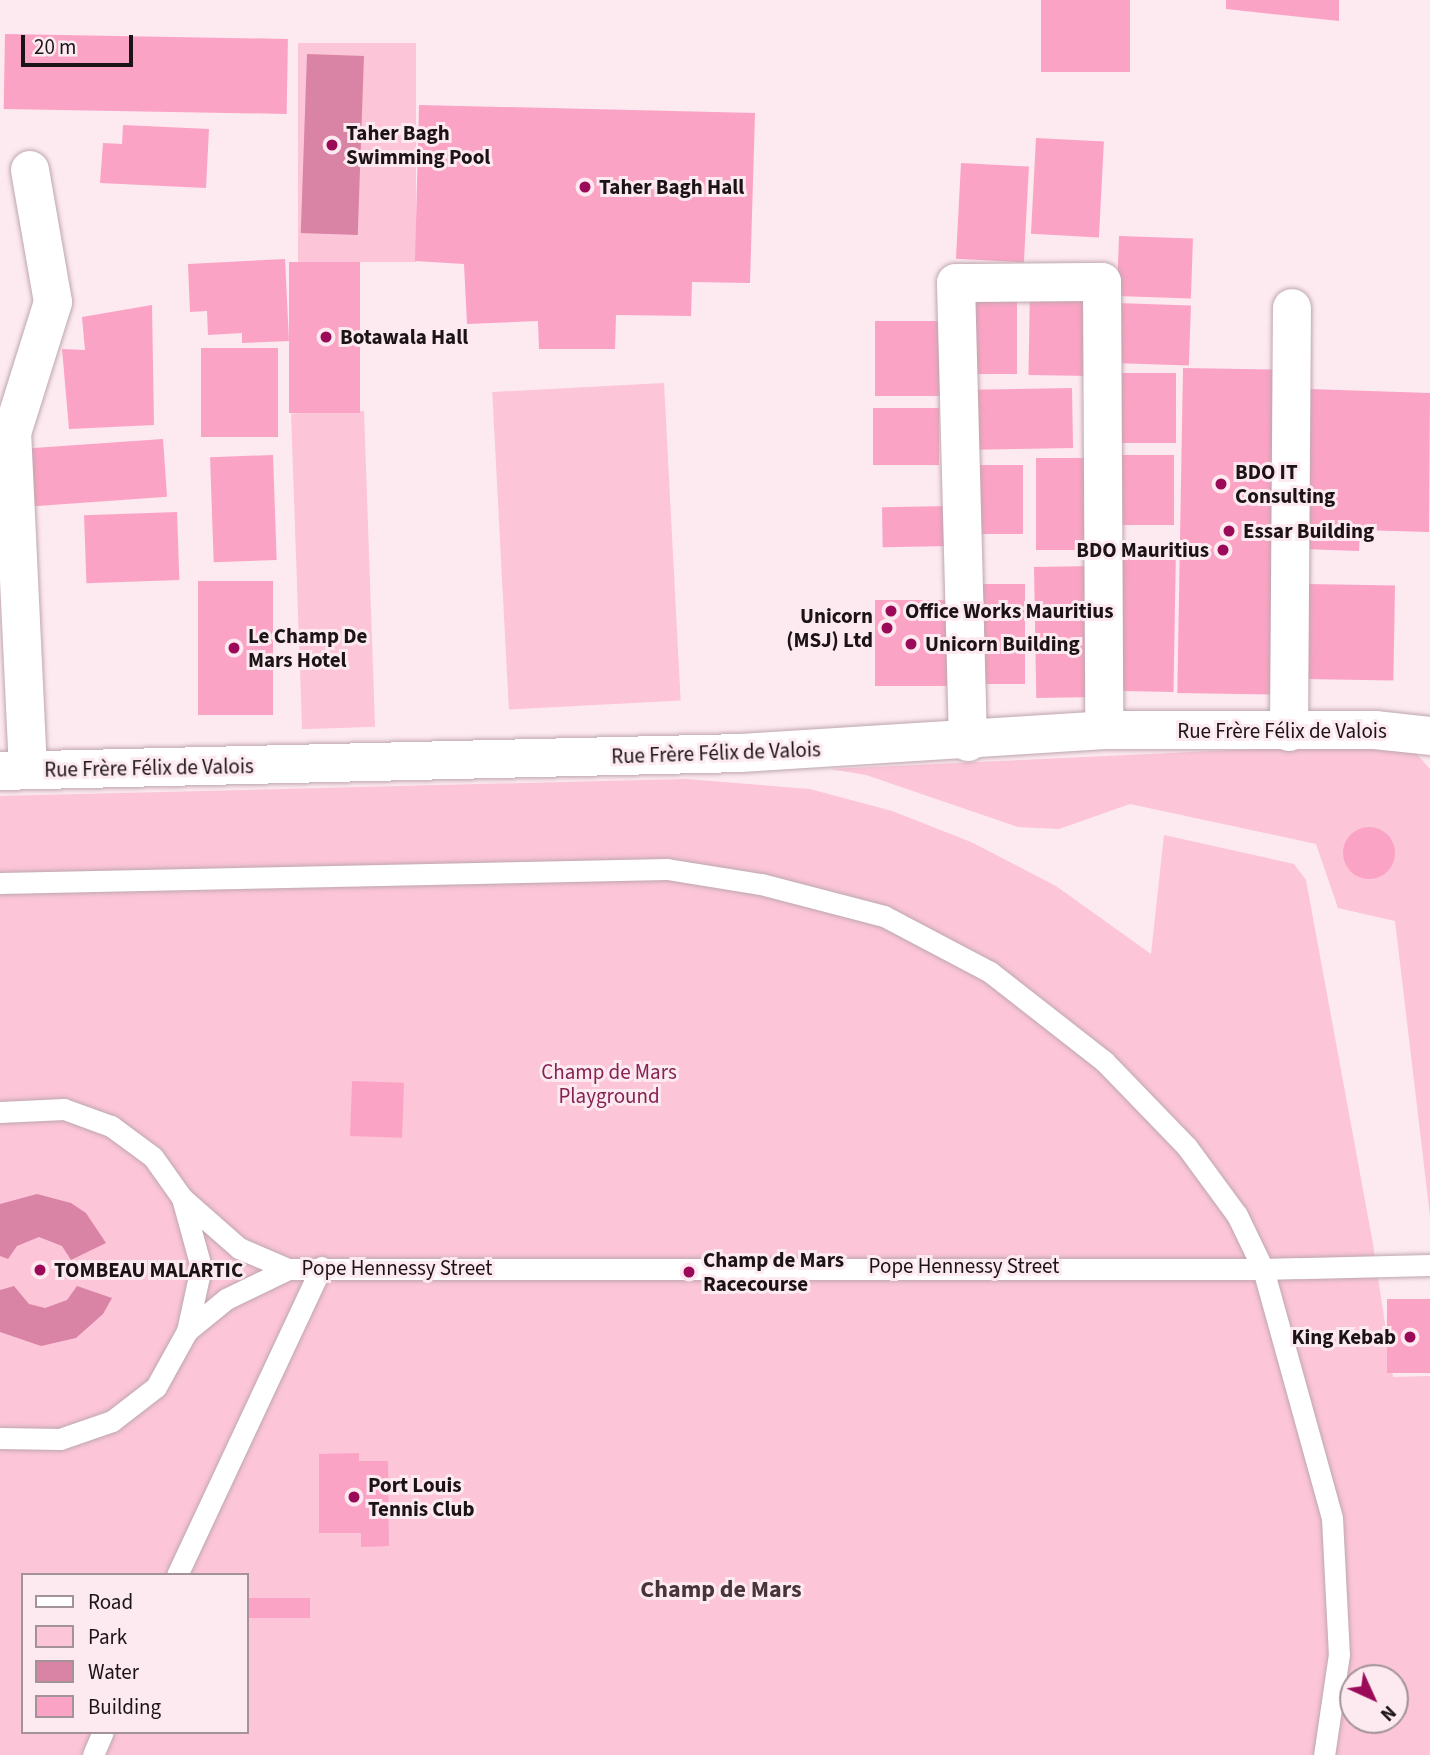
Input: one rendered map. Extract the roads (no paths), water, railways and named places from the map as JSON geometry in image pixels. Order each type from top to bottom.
[{"type":"street","points":[[14,771],[12,433],[53,302],[30,170]]},
{"type":"street","points":[[968,742],[956,283],[1102,282],[1104,730]]},
{"type":"street","points":[[1289,732],[1292,308]]},
{"type":"street","name":"Rue Frère Félix de Valois","points":[[14,771],[741,753],[968,742],[1104,730],[1375,730],[1430,736]]},
{"type":"lane","points":[[0,883],[667,869],[761,884],[884,916],[990,972],[1104,1061],[1187,1147],[1237,1215],[1263,1269],[1332,1518],[1339,1654],[1324,1755]]},
{"type":"lane","points":[[0,1112],[64,1110],[111,1126],[153,1157],[182,1198],[239,1248],[288,1269]]},
{"type":"lane","points":[[0,1438],[60,1439],[112,1422],[156,1387],[187,1331],[201,1266],[182,1198]]},
{"type":"lane","name":"Pope Hennessy Street","points":[[288,1269],[1263,1269],[1430,1265]]},
{"type":"lane","points":[[178,1573],[321,1267]]},
{"type":"lane","points":[[187,1331],[226,1299],[288,1269]]},
{"type":"lane","points":[[93,1755],[102,1734]]},
{"type":"water","name":"Taher Bagh Swimming Pool","points":[[307,54],[364,56],[358,235],[301,233]]},
{"type":"water","points":[[37,1194],[71,1203],[86,1213],[106,1243],[71,1260],[62,1246],[39,1237],[17,1246],[8,1259],[0,1256],[0,1204]]},
{"type":"water","points":[[14,1286],[29,1304],[45,1308],[67,1300],[77,1286],[112,1298],[103,1314],[76,1338],[41,1346],[0,1332],[0,1290]]},
{"type":"place","name":"Taher Bagh Swimming Pool","points":[[332,145]]},
{"type":"place","name":"Taher Bagh Hall","points":[[585,187]]},
{"type":"place","name":"Botawala Hall","points":[[326,337]]},
{"type":"place","name":"BDO IT Consulting","points":[[1221,484]]},
{"type":"place","name":"Essar Building","points":[[1229,531]]},
{"type":"place","name":"BDO Mauritius","points":[[1223,550]]},
{"type":"place","name":"Office Works Mauritius","points":[[891,611]]},
{"type":"place","name":"Unicorn (MSJ) Ltd","points":[[887,628]]},
{"type":"place","name":"Unicorn Building","points":[[911,644]]},
{"type":"place","name":"Le Champ De Mars Hotel","points":[[234,648]]},
{"type":"place","name":"TOMBEAU MALARTIC","points":[[40,1270]]},
{"type":"place","name":"Champ de Mars Racecourse","points":[[689,1272]]},
{"type":"place","name":"King Kebab","points":[[1410,1337]]},
{"type":"place","name":"Port Louis Tennis Club","points":[[354,1497]]},
{"type":"district","name":"Champ de Mars","points":[[721,1590]]},
{"type":"park label","name":"Champ de Mars Playground","points":[[609,1084]]}]
